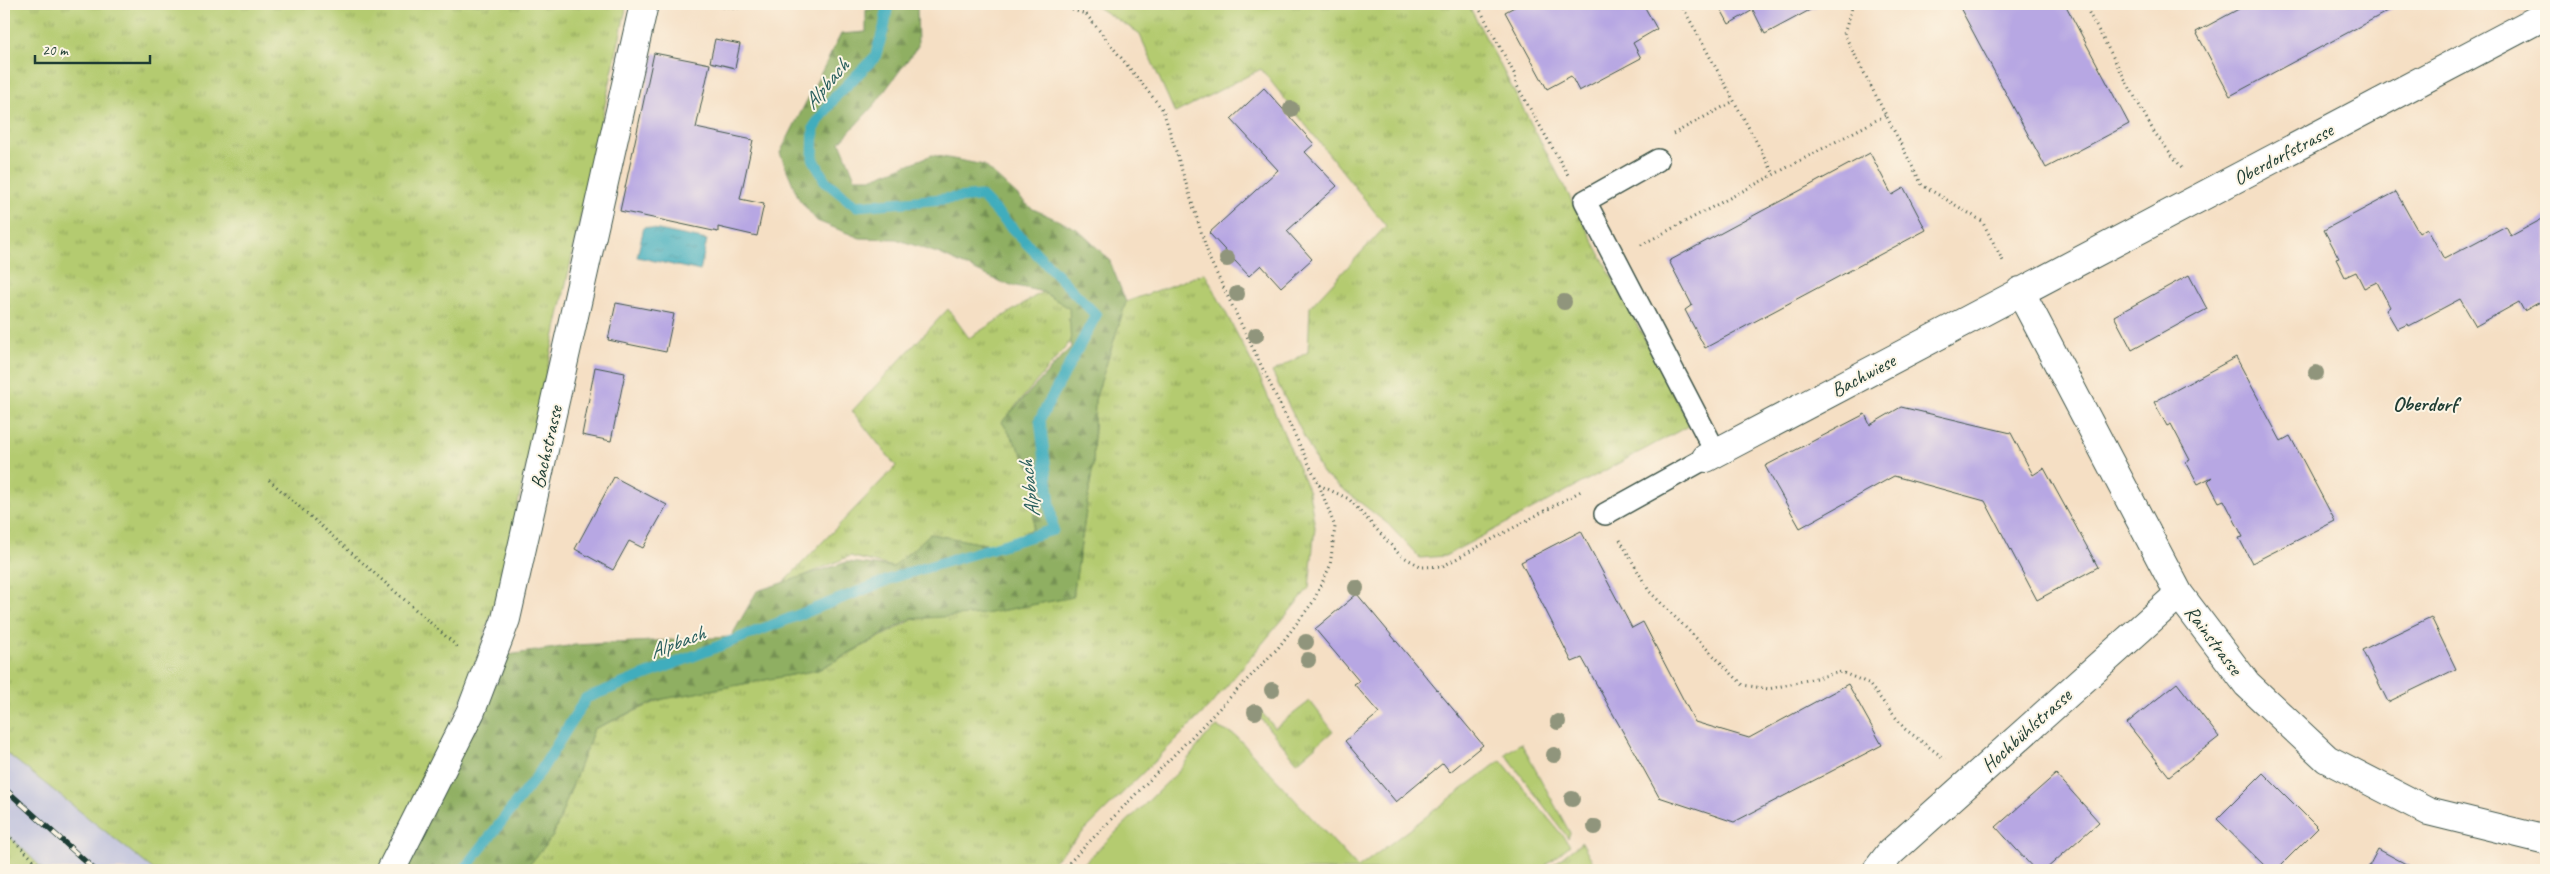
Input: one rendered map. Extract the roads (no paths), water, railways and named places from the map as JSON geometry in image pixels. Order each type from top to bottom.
[{"type":"street","name":"Bachstrasse","points":[[391,870],[471,711],[506,619],[644,4]]},
{"type":"street","name":"Oberdorfstrasse","points":[[2020,291],[2546,15]]},
{"type":"street","name":"Bachwiese","points":[[1711,456],[2020,291]]},
{"type":"street","name":"Rainstrasse","points":[[2020,291],[2179,594],[2247,684],[2328,759],[2428,811],[2546,840]]},
{"type":"street","name":"Hochbühlstrasse","points":[[1877,870],[1890,852],[2179,594]]},
{"type":"lane","points":[[1605,514],[1711,456],[1615,258],[1585,201],[1658,160]]},
{"type":"water","points":[[644,227],[707,240],[700,271],[637,257]]},
{"type":"waterway","name":"Alpbach","points":[[464,870],[540,772],[586,698],[901,575],[1053,530],[1040,419],[1096,315],[981,196],[856,206],[825,181],[813,158],[814,127],[835,97],[875,57],[884,28],[888,4]]},
{"type":"railway","points":[[4,788],[95,870]]},
{"type":"district","name":"Oberdorf","points":[[2425,404]]}]
